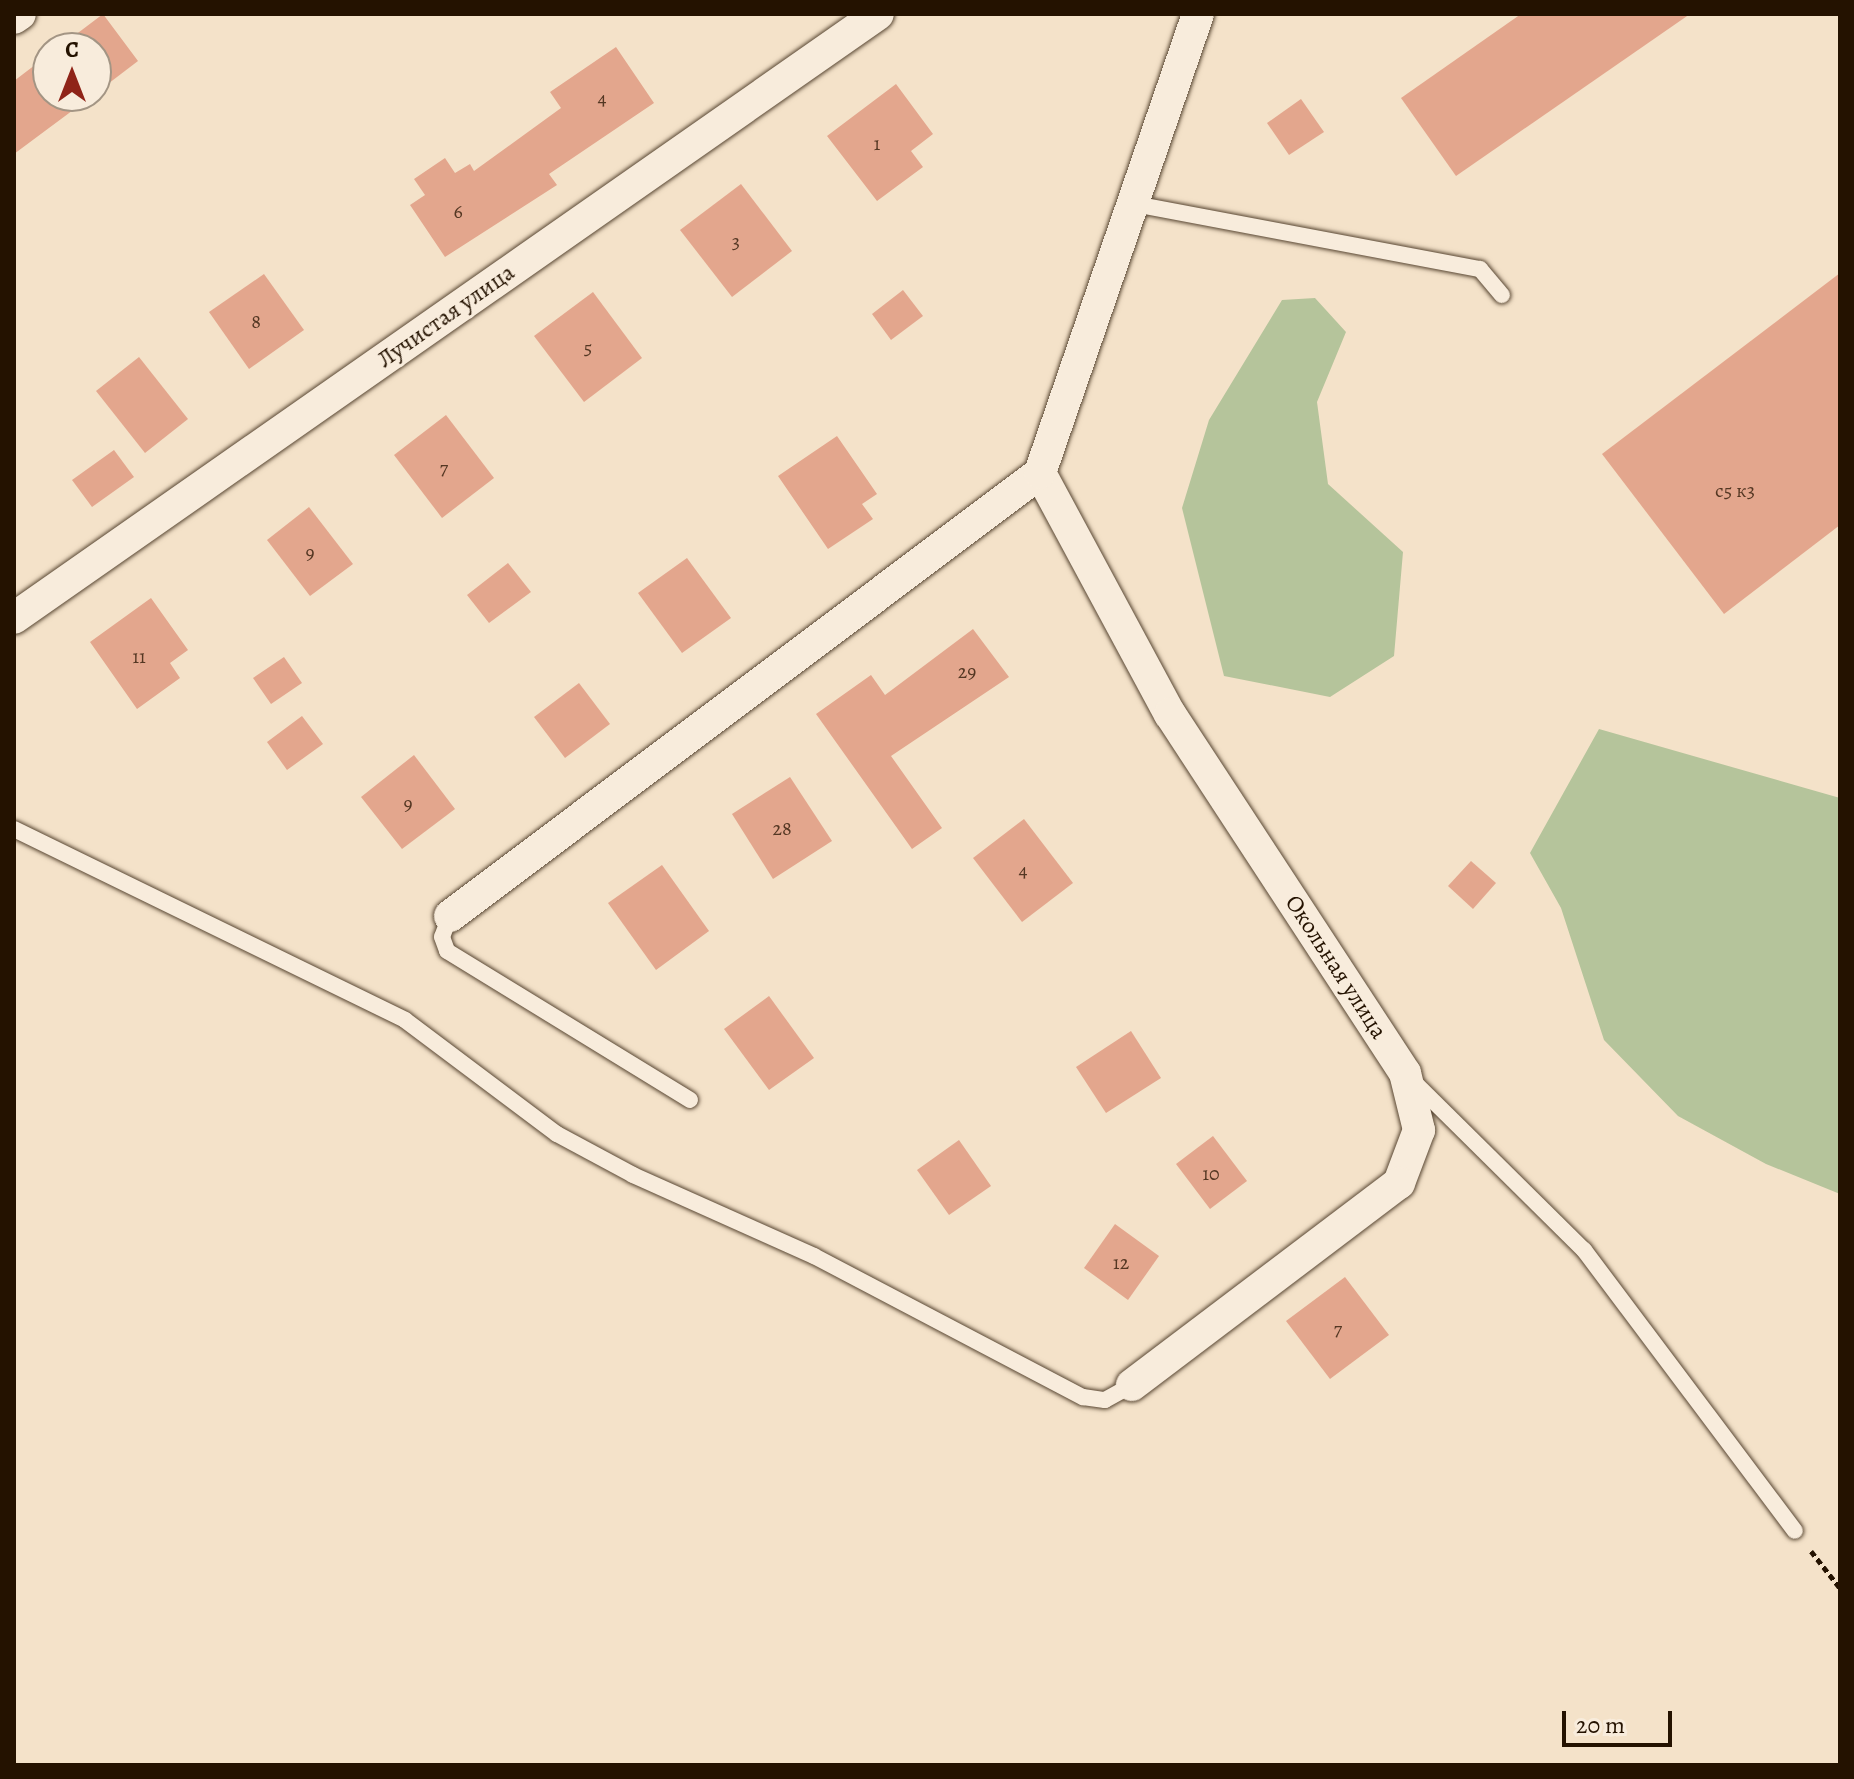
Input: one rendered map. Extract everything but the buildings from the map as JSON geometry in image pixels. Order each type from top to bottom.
[{"type":"street","points":[[14,18],[20,14]]},
{"type":"street","name":"Лучистая улица","points":[[14,618],[878,14]]},
{"type":"street","points":[[450,916],[1040,473],[1198,14]]},
{"type":"street","name":"Окольная улица","points":[[1040,473],[1170,714],[1405,1073],[1419,1130],[1399,1183],[1132,1385]]},
{"type":"lane","points":[[1135,204],[1480,269],[1502,295]]},
{"type":"lane","points":[[14,829],[405,1020],[557,1134],[633,1175],[814,1256],[1083,1397],[1105,1400],[1132,1385]]},
{"type":"lane","points":[[450,916],[442,937],[447,951],[690,1100]]},
{"type":"lane","points":[[1405,1073],[1584,1250],[1795,1531]]},
{"type":"path","points":[[1795,1531],[1840,1588]]},
{"type":"green space","points":[[1315,298],[1346,332],[1317,402],[1328,484],[1403,552],[1394,656],[1330,697],[1224,676],[1182,508],[1209,420],[1282,300]]},
{"type":"green space","points":[[1599,729],[1840,798],[1840,1194],[1766,1164],[1678,1116],[1604,1040],[1561,908],[1530,853]]}]
